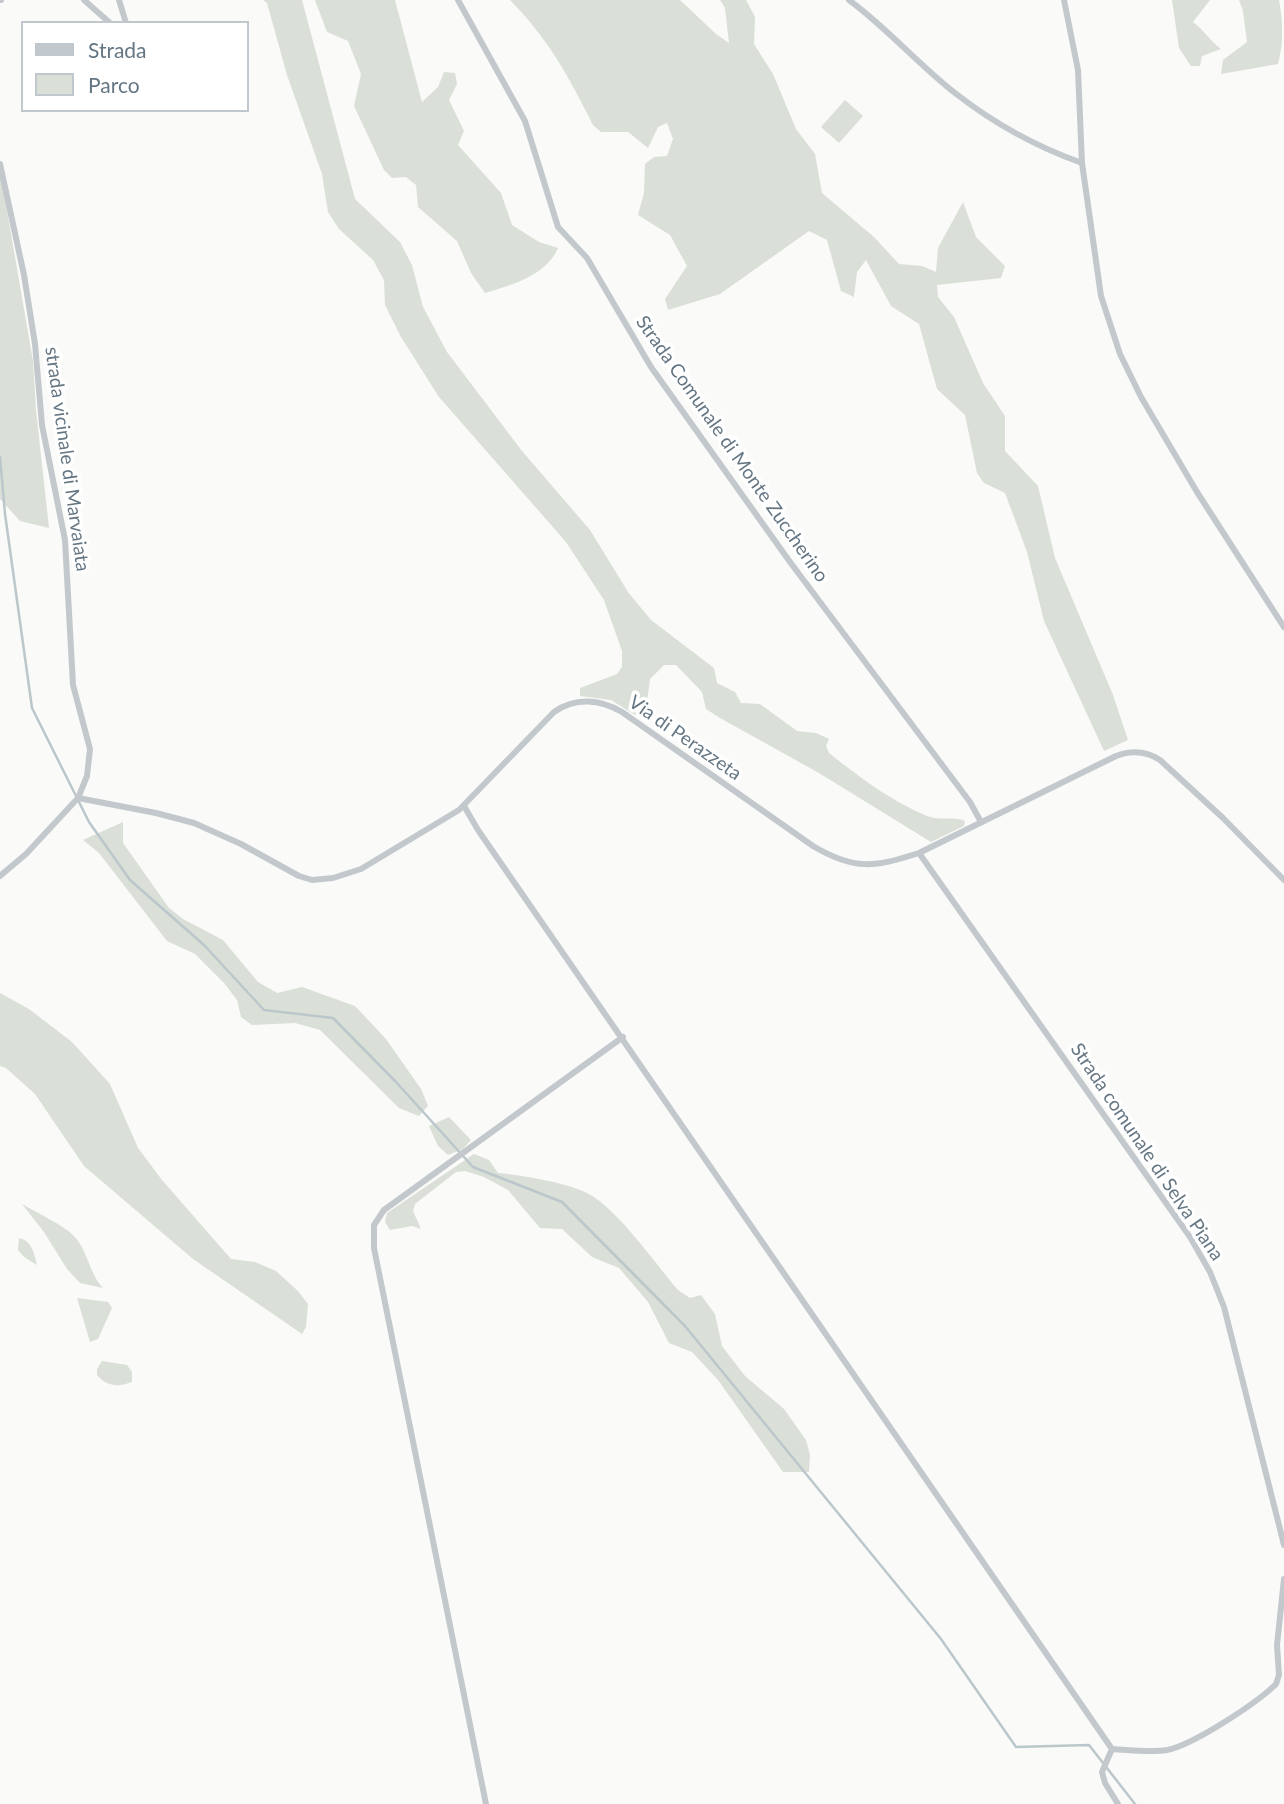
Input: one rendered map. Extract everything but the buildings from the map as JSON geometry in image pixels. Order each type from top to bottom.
[{"type":"street","points":[[84,0],[108,21]]},
{"type":"street","points":[[119,0],[126,21]]},
{"type":"street","name":"Strada Comunale di Monte Zuccherino","points":[[458,0],[525,121],[558,227],[585,254],[659,378],[790,562],[970,802],[981,822]]},
{"type":"street","points":[[849,0],[880,24],[954,92],[1037,144],[1082,163]]},
{"type":"street","points":[[1064,0],[1078,70],[1082,163],[1101,296],[1121,354],[1141,397],[1192,484],[1284,627]]},
{"type":"street","name":"strada vicinale di Marvaiata","points":[[0,164],[24,275],[35,344],[42,419],[64,534],[73,685],[90,749],[88,776],[78,798]]},
{"type":"street","name":"Via di Perazzeta","points":[[78,798],[194,823],[241,844],[290,873],[316,880],[333,878],[361,869],[464,806],[554,712],[570,704],[595,702],[622,712],[787,828],[832,855],[871,866],[919,853],[1116,755],[1132,751],[1160,760],[1223,818],[1284,880]]},
{"type":"street","points":[[0,876],[31,848],[78,798]]},
{"type":"street","points":[[464,806],[1112,1749]]},
{"type":"street","name":"Strada comunale di Selva Piana","points":[[919,853],[1206,1263],[1224,1307],[1284,1545]]},
{"type":"street","points":[[485,1804],[377,1261],[374,1225],[384,1210],[622,1037]]},
{"type":"street","points":[[1112,1749],[1153,1752],[1182,1745],[1274,1686],[1279,1675],[1276,1645],[1284,1579]]},
{"type":"street","points":[[1112,1749],[1102,1772],[1105,1783],[1118,1804]]},
{"type":"green space","points":[[263,0],[302,0],[355,199],[400,242],[412,265],[423,307],[447,352],[522,451],[590,530],[628,592],[651,620],[714,668],[717,683],[735,692],[741,703],[760,704],[797,731],[816,733],[829,739],[826,746],[829,753],[876,788],[927,816],[965,821],[964,826],[931,842],[819,773],[706,709],[702,692],[676,665],[664,665],[650,679],[646,710],[641,715],[635,715],[611,700],[580,696],[580,688],[617,674],[622,667],[622,651],[604,600],[566,542],[439,397],[401,337],[385,305],[384,280],[373,260],[339,229],[328,212],[322,174],[287,75],[267,3]]},
{"type":"green space","points":[[315,0],[395,0],[422,102],[438,87],[444,72],[455,73],[457,84],[449,100],[464,131],[458,145],[501,193],[512,225],[539,242],[558,248],[545,266],[527,278],[485,293],[471,273],[457,241],[418,207],[416,185],[406,177],[392,178],[384,170],[354,106],[361,74],[348,41],[327,32]]},
{"type":"green space","points":[[510,0],[680,0],[729,43],[725,8],[720,0],[746,0],[755,17],[754,44],[773,74],[796,129],[815,154],[822,193],[874,237],[899,264],[922,266],[936,272],[938,248],[963,202],[976,237],[1005,266],[1001,278],[937,285],[938,297],[954,317],[983,383],[1005,416],[1005,451],[1038,486],[1055,558],[1113,695],[1128,740],[1104,751],[1044,621],[1027,552],[1005,493],[984,483],[977,473],[965,415],[937,389],[919,324],[891,306],[866,260],[857,272],[854,297],[841,291],[827,240],[809,231],[720,294],[668,310],[665,299],[687,266],[670,235],[638,215],[644,193],[645,164],[654,157],[667,156],[673,139],[667,123],[658,127],[648,148],[628,132],[601,132],[593,125],[547,44]]},
{"type":"green space","points":[[1172,0],[1210,0],[1193,22],[1221,49],[1202,56],[1200,66],[1191,66],[1179,48]]},
{"type":"green space","points":[[1239,0],[1279,0],[1282,32],[1278,64],[1221,74],[1223,60],[1247,42]]},
{"type":"green space","points":[[845,100],[863,116],[839,143],[821,127]]},
{"type":"green space","points":[[0,170],[33,361],[49,528],[20,521],[0,499]]},
{"type":"green space","points":[[123,822],[123,843],[169,908],[183,919],[223,940],[258,982],[277,993],[302,987],[355,1006],[386,1039],[421,1089],[428,1106],[419,1116],[399,1108],[320,1030],[295,1023],[252,1025],[241,1017],[237,1000],[224,983],[195,954],[167,941],[99,853],[83,840]]},
{"type":"green space","points":[[0,993],[29,1009],[72,1042],[110,1084],[138,1148],[162,1180],[231,1259],[255,1262],[276,1271],[298,1291],[308,1304],[306,1327],[302,1334],[193,1259],[84,1166],[35,1094],[6,1068],[0,1066]]},
{"type":"green space","points":[[449,1117],[471,1140],[463,1149],[448,1155],[438,1146],[429,1126]]},
{"type":"green space","points":[[474,1154],[489,1160],[498,1173],[557,1183],[589,1194],[624,1224],[678,1290],[690,1298],[701,1295],[715,1314],[722,1346],[745,1376],[784,1409],[806,1440],[810,1455],[809,1472],[783,1472],[718,1380],[692,1352],[669,1343],[648,1302],[619,1268],[592,1257],[562,1229],[540,1228],[508,1190],[484,1177],[465,1171],[456,1172],[415,1204],[413,1211],[421,1229],[412,1226],[390,1230],[385,1222],[387,1213]]},
{"type":"green space","points":[[22,1204],[74,1236],[103,1288],[80,1283],[67,1269],[44,1232]]},
{"type":"green space","points":[[19,1238],[30,1245],[37,1265],[18,1250]]},
{"type":"green space","points":[[77,1298],[108,1302],[112,1308],[98,1339],[90,1342]]},
{"type":"green space","points":[[102,1361],[127,1365],[132,1372],[132,1382],[118,1385],[105,1382],[97,1375]]},
{"type":"waterway","points":[[0,457],[5,514],[32,708],[89,822],[130,880],[204,945],[264,1010],[333,1018],[473,1167],[562,1202],[685,1326],[941,1639],[1016,1747],[1089,1745],[1135,1804]]}]
